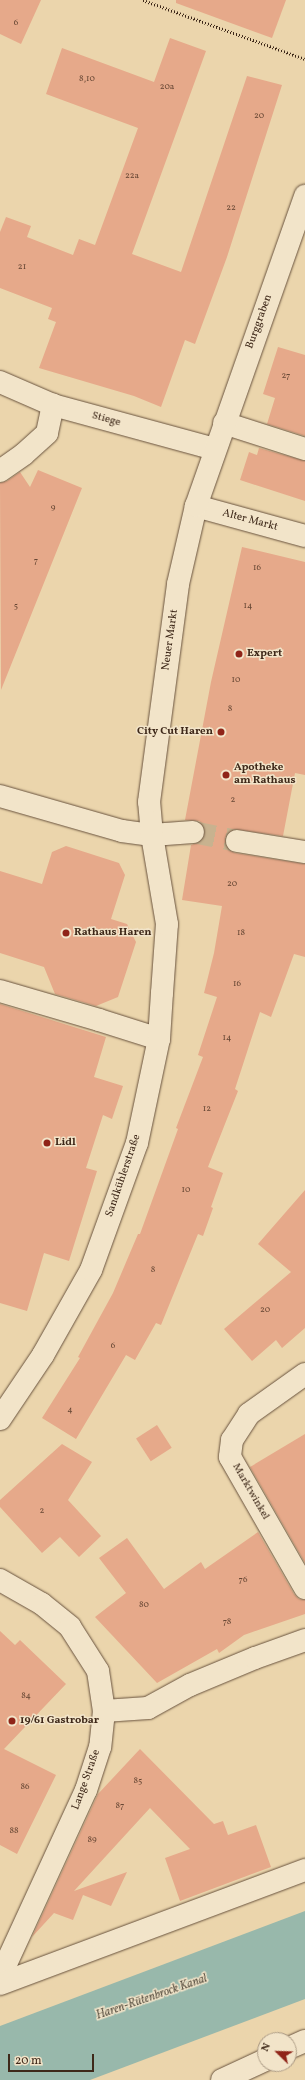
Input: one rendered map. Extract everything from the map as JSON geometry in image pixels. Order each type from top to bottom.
[{"type":"street","name":"Burggraben","points":[[215,449],[305,196]]},
{"type":"street","name":"Stiege","points":[[0,382],[53,405],[215,449]]},
{"type":"street","points":[[0,471],[24,454],[47,433],[53,405]]},
{"type":"street","points":[[224,423],[305,448]]},
{"type":"street","name":"Neuer Markt","points":[[152,835],[149,802],[178,584],[196,506],[215,449]]},
{"type":"street","name":"Alter Markt","points":[[196,506],[305,536]]},
{"type":"street","points":[[0,796],[122,830],[152,835],[193,832]]},
{"type":"street","name":"Sandkühlerstraße","points":[[0,1419],[43,1355],[91,1270],[137,1144],[159,1039],[167,924],[152,835]]},
{"type":"street","points":[[237,842],[305,852]]},
{"type":"street","points":[[0,991],[159,1039]]},
{"type":"street","name":"Marktwinkel","points":[[305,1374],[248,1414],[232,1440],[230,1457],[305,1588]]},
{"type":"street","name":"Lange Straße","points":[[0,1580],[42,1604],[70,1627],[98,1671],[104,1711],[100,1748],[86,1790],[0,1977]]},
{"type":"street","points":[[104,1711],[148,1708],[190,1685],[255,1658],[305,1640]]},
{"type":"street","points":[[0,1984],[305,1870]]},
{"type":"street","points":[[222,2080],[257,2064]]},
{"type":"path","points":[[143,0],[305,59]]},
{"type":"water","name":"Haren-Rütenbrock Kanal","points":[[305,1911],[305,1999],[90,2080],[0,2080],[0,2026]]},
{"type":"building","points":[[0,0],[41,0],[21,44],[0,34]]},
{"type":"building","points":[[176,0],[286,0],[272,38],[176,3]]},
{"type":"building","points":[[170,38],[206,51],[132,254],[181,272],[247,76],[282,85],[227,257],[195,344],[185,340],[161,407],[134,396],[39,368],[56,322],[48,319],[52,308],[0,288],[0,232],[6,217],[31,226],[27,237],[73,255],[79,239],[95,245],[138,128],[46,94],[62,48],[154,82]]},
{"type":"building","points":[[278,347],[305,355],[305,436],[267,424],[275,398],[263,394]]},
{"type":"building","points":[[259,448],[305,461],[305,501],[240,480],[249,452],[257,455]]},
{"type":"building","points":[[38,470],[82,488],[1,690],[0,483],[7,481],[20,472],[30,487]]},
{"type":"building","points":[[242,547],[305,562],[305,775],[295,773],[283,836],[233,829],[227,833],[225,845],[229,850],[235,853],[305,864],[305,957],[294,954],[271,1017],[260,1012],[235,1089],[238,1091],[208,1167],[223,1173],[211,1207],[213,1208],[203,1236],[198,1234],[161,1325],[156,1323],[135,1360],[126,1355],[76,1439],[42,1418],[80,1358],[78,1357],[113,1293],[138,1234],[140,1234],[178,1129],[176,1128],[203,1057],[198,1055],[217,997],[204,993],[214,953],[222,906],[182,900],[191,845],[200,842],[204,837],[205,831],[204,825],[199,821],[185,820],[211,682]]},
{"type":"building","name":"Rathaus Haren","points":[[66,846],[119,863],[125,875],[111,919],[127,924],[136,942],[118,997],[96,1006],[55,994],[44,967],[0,953],[0,871],[42,884],[52,852]]},
{"type":"building","name":"Lidl","points":[[0,1004],[106,1037],[94,1077],[123,1086],[112,1119],[103,1115],[86,1168],[97,1171],[69,1261],[44,1253],[27,1311],[0,1303]]},
{"type":"building","points":[[305,1190],[305,1328],[282,1348],[276,1340],[252,1361],[224,1329],[291,1272],[258,1244]]},
{"type":"building","points":[[157,1425],[172,1448],[151,1461],[136,1439]]},
{"type":"building","points":[[305,1434],[305,1563],[250,1467]]},
{"type":"building","points":[[62,1444],[92,1462],[68,1500],[101,1536],[79,1557],[60,1537],[42,1553],[0,1507],[0,1500]]},
{"type":"building","points":[[258,1532],[294,1594],[299,1599],[305,1600],[305,1614],[244,1635],[219,1653],[217,1649],[157,1683],[95,1617],[126,1593],[99,1558],[127,1538],[164,1589],[201,1562],[205,1569]]},
{"type":"building","points":[[0,1631],[15,1645],[20,1640],[66,1684],[4,1749],[56,1775],[17,1854],[0,1845]]},
{"type":"building","points":[[140,1749],[214,1824],[223,1821],[228,1835],[256,1825],[271,1867],[180,1901],[165,1858],[190,1849],[150,1808],[74,1891],[127,1872],[111,1906],[83,1895],[73,1920],[54,1913],[32,1937],[98,1794]]},
{"type":"tunnel","points":[[193,832],[237,841]]},
{"type":"place","name":"Expert","points":[[239,654]]},
{"type":"place","name":"City Cut Haren","points":[[221,732]]},
{"type":"place","name":"Apotheke am Rathaus","points":[[226,775]]},
{"type":"place","name":"Rathaus Haren","points":[[66,933]]},
{"type":"place","name":"Lidl","points":[[47,1143]]},
{"type":"place","name":"19/61 Gastrobar","points":[[12,1721]]}]
